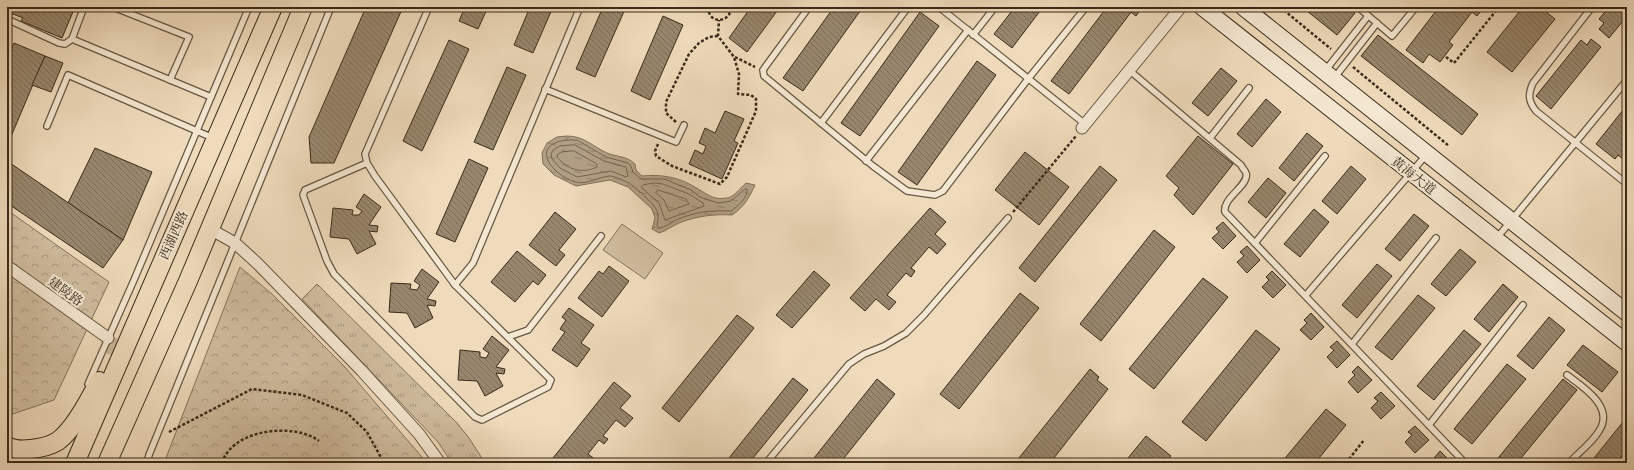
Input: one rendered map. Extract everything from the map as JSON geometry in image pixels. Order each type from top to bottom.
[{"type":"main road","name":"西湖西路","points":[[75,463],[272,7]]},
{"type":"main road","points":[[107,463],[182,296],[303,7]]},
{"type":"main road","points":[[115,336],[179,222]]},
{"type":"main road","points":[[121,463],[122,452],[182,296]]},
{"type":"main road","points":[[7,446],[26,450],[43,448],[58,441],[74,424],[112,356]]},
{"type":"main road","points":[[7,459],[11,463]]},
{"type":"street","points":[[1084,126],[1181,7]]},
{"type":"street","name":"黄海大道","points":[[1202,7],[1627,343]]},
{"type":"street","name":"黄海大道","points":[[1244,7],[1627,313]]},
{"type":"street","points":[[210,229],[235,243],[362,371],[419,434],[440,463]]},
{"type":"street","name":"建陵路","points":[[7,266],[115,336]]},
{"type":"lane","points":[[7,19],[59,43],[65,44],[72,39],[84,7]]},
{"type":"lane","points":[[113,7],[188,37],[170,80]]},
{"type":"lane","points":[[86,388],[115,336],[197,131],[249,7]]},
{"type":"lane","points":[[147,463],[155,439],[331,7]]},
{"type":"lane","points":[[367,163],[305,190],[302,194],[327,260],[334,274],[475,418],[482,420],[548,387],[551,380],[455,285],[367,163],[365,154],[429,7]]},
{"type":"lane","points":[[455,285],[473,263],[580,7]]},
{"type":"lane","points":[[809,7],[763,70],[764,76],[866,161],[907,191],[935,195],[943,191],[1028,79],[1086,7]]},
{"type":"lane","points":[[821,123],[908,7]]},
{"type":"lane","points":[[939,7],[1084,126]]},
{"type":"lane","points":[[974,35],[995,7]]},
{"type":"lane","points":[[1358,7],[1392,36],[1416,7]]},
{"type":"lane","points":[[1592,7],[1533,83],[1528,99],[1536,111],[1627,184]]},
{"type":"lane","points":[[1329,76],[1338,55],[1368,16]]},
{"type":"lane","points":[[1329,76],[1347,62],[1377,23]]},
{"type":"lane","points":[[866,161],[968,30]]},
{"type":"lane","points":[[72,39],[211,97]]},
{"type":"lane","points":[[1129,70],[1235,159],[1246,173],[1246,180],[1225,204],[1224,208],[1228,216],[1306,295],[1466,463]]},
{"type":"lane","points":[[47,126],[68,75],[215,139]]},
{"type":"lane","points":[[1496,239],[1627,80]]},
{"type":"lane","points":[[1210,138],[1250,88]]},
{"type":"lane","points":[[545,89],[676,142],[684,125]]},
{"type":"lane","points":[[1306,295],[1427,154]]},
{"type":"lane","points":[[1255,243],[1325,156]]},
{"type":"lane","points":[[767,463],[849,364],[864,354],[884,346],[906,333],[924,315],[1008,218]]},
{"type":"lane","points":[[508,337],[528,330],[600,236]]},
{"type":"lane","points":[[1352,344],[1436,238]]},
{"type":"lane","points":[[1430,425],[1523,305]]},
{"type":"lane","points":[[1567,374],[1594,398],[1602,408],[1603,415],[1603,423],[1599,431],[1569,463]]},
{"type":"lane","points":[[60,432],[74,416],[80,402]]},
{"type":"path","points":[[708,7],[710,15],[716,20],[727,18],[731,7]]},
{"type":"path","points":[[1280,7],[1338,55]]},
{"type":"path","points":[[1446,57],[1454,63],[1499,7]]},
{"type":"path","points":[[660,136],[655,151],[656,156],[661,160],[712,182],[720,184],[727,177],[756,111],[756,99],[751,96],[738,94],[739,74],[734,56],[718,36],[719,20]]},
{"type":"path","points":[[684,125],[673,120],[666,113],[666,102],[689,54],[698,43],[709,37],[718,36]]},
{"type":"path","points":[[734,56],[763,70]]},
{"type":"path","points":[[1347,62],[1449,146]]},
{"type":"path","points":[[1008,218],[1084,126]]},
{"type":"path","points":[[155,439],[252,389],[302,395],[347,413],[367,432],[384,463]]},
{"type":"path","points":[[222,463],[230,447],[248,436],[275,431],[295,431],[312,435],[319,441]]},
{"type":"path","points":[[1346,463],[1364,440]]},
{"type":"green space","points":[[7,210],[109,282],[54,400],[7,416]]},
{"type":"green space","points":[[622,224],[663,253],[645,279],[603,250]]},
{"type":"green space","points":[[240,267],[273,295],[344,366],[427,463],[164,463]]},
{"type":"green space","points":[[317,284],[457,423],[469,438],[485,463],[452,463],[438,442],[302,299]]},
{"type":"water","points":[[573,136],[588,142],[607,153],[629,159],[635,164],[636,170],[642,176],[655,175],[675,178],[713,197],[722,199],[727,198],[735,194],[746,183],[755,185],[746,202],[732,215],[712,215],[699,217],[679,223],[659,233],[652,229],[655,218],[652,209],[628,187],[610,180],[576,186],[554,175],[543,164],[542,153],[547,143],[557,137]]},
{"type":"building","points":[[10,7],[75,7],[62,38],[21,21],[23,18],[8,12]]},
{"type":"building","points":[[366,7],[403,7],[334,163],[311,163],[309,137]]},
{"type":"building","points":[[465,7],[488,7],[478,29],[459,21]]},
{"type":"building","points":[[530,7],[553,7],[533,53],[514,45]]},
{"type":"building","points":[[603,7],[626,7],[595,77],[576,69]]},
{"type":"building","points":[[751,7],[780,7],[747,52],[729,38]]},
{"type":"building","points":[[834,7],[863,7],[803,91],[783,78]]},
{"type":"building","points":[[1015,7],[1043,7],[1012,48],[994,34]]},
{"type":"building","points":[[1107,7],[1135,7],[1069,94],[1051,81]]},
{"type":"building","points":[[1124,7],[1141,7],[1141,9],[1136,16]]},
{"type":"building","points":[[1302,7],[1347,7],[1355,13],[1337,35]]},
{"type":"building","points":[[1439,7],[1484,7],[1477,16],[1472,12],[1449,42],[1453,45],[1440,62],[1429,54],[1423,63],[1406,50]]},
{"type":"building","points":[[1523,7],[1540,7],[1555,19],[1512,72],[1487,52]]},
{"type":"building","points":[[1609,7],[1627,7],[1627,16],[1609,38],[1599,29],[1604,23],[1599,19]]},
{"type":"building","points":[[920,12],[939,26],[860,136],[841,123]]},
{"type":"building","points":[[663,16],[683,25],[650,100],[631,91]]},
{"type":"building","points":[[1378,35],[1478,114],[1462,135],[1361,56]]},
{"type":"building","points":[[1591,39],[1601,47],[1551,109],[1536,96],[1581,40],[1587,45]]},
{"type":"building","points":[[449,40],[469,49],[422,151],[403,141]]},
{"type":"building","points":[[14,43],[45,56],[7,146],[7,60]]},
{"type":"building","points":[[45,56],[63,63],[51,92],[32,85]]},
{"type":"building","points":[[977,61],[996,75],[917,185],[898,172]]},
{"type":"building","points":[[507,67],[526,75],[493,150],[474,142]]},
{"type":"building","points":[[1221,68],[1237,81],[1208,116],[1192,103]]},
{"type":"building","points":[[1266,99],[1281,112],[1252,147],[1237,134]]},
{"type":"building","points":[[1627,105],[1627,162],[1618,155],[1615,159],[1596,144]]},
{"type":"building","points":[[725,111],[744,119],[734,141],[738,143],[722,179],[689,164],[695,150],[703,154],[706,146],[699,143],[705,128],[715,133]]},
{"type":"building","points":[[1307,133],[1323,146],[1294,181],[1279,168]]},
{"type":"building","points":[[1198,136],[1233,164],[1193,215],[1174,195],[1179,188],[1166,176]]},
{"type":"building","points":[[95,148],[152,172],[123,240],[68,203]]},
{"type":"building","points":[[1025,152],[1069,187],[1039,225],[995,190]]},
{"type":"building","points":[[469,159],[488,168],[455,242],[436,234]]},
{"type":"building","points":[[7,161],[123,240],[103,268],[7,203]]},
{"type":"building","points":[[1100,166],[1117,180],[1035,282],[1019,268]]},
{"type":"building","points":[[1351,166],[1366,179],[1337,214],[1322,201]]},
{"type":"building","points":[[1268,178],[1286,193],[1266,218],[1248,202]]},
{"type":"building","points":[[364,194],[381,207],[369,225],[378,226],[377,232],[369,231],[376,244],[357,254],[349,239],[330,237],[333,208],[353,210],[352,215],[359,215],[362,211],[356,207]]},
{"type":"building","points":[[930,208],[946,222],[935,234],[946,244],[937,254],[929,247],[911,268],[915,271],[911,277],[906,273],[887,295],[896,302],[889,310],[876,299],[865,311],[850,298]]},
{"type":"building","points":[[1314,209],[1329,222],[1300,257],[1284,244]]},
{"type":"building","points":[[555,212],[576,229],[559,250],[565,255],[556,266],[529,245]]},
{"type":"building","points":[[1414,214],[1429,226],[1400,261],[1385,249]]},
{"type":"building","points":[[1223,222],[1236,236],[1223,249],[1212,238],[1219,232],[1216,228]]},
{"type":"building","points":[[1154,230],[1175,247],[1101,341],[1080,324]]},
{"type":"building","points":[[1247,246],[1260,260],[1247,273],[1237,262],[1244,256],[1240,252]]},
{"type":"building","points":[[1460,249],[1476,262],[1446,296],[1431,284]]},
{"type":"building","points":[[517,251],[546,275],[538,285],[533,281],[515,302],[491,282]]},
{"type":"building","points":[[1377,264],[1392,276],[1357,318],[1342,305]]},
{"type":"building","points":[[609,266],[629,281],[602,317],[578,298],[599,271],[603,274]]},
{"type":"building","points":[[422,269],[439,282],[427,299],[436,301],[435,306],[427,305],[433,318],[415,328],[407,313],[389,312],[391,283],[411,284],[410,289],[417,290],[420,285],[414,281]]},
{"type":"building","points":[[814,271],[830,285],[792,328],[776,315]]},
{"type":"building","points":[[1272,271],[1286,285],[1273,298],[1262,287],[1269,280],[1266,277]]},
{"type":"building","points":[[1203,278],[1228,297],[1154,389],[1129,369]]},
{"type":"building","points":[[1503,284],[1518,297],[1489,332],[1474,319]]},
{"type":"building","points":[[1020,293],[1039,308],[959,409],[940,394]]},
{"type":"building","points":[[1418,295],[1435,308],[1392,360],[1375,347]]},
{"type":"building","points":[[569,308],[594,325],[581,343],[590,349],[577,367],[552,350],[565,332],[560,329],[566,320],[562,317]]},
{"type":"building","points":[[1311,313],[1324,327],[1311,340],[1300,330],[1307,323],[1304,320]]},
{"type":"building","points":[[737,315],[754,328],[679,422],[662,408]]},
{"type":"building","points":[[1549,317],[1565,330],[1533,369],[1517,356]]},
{"type":"building","points":[[1256,330],[1280,349],[1206,441],[1182,422]]},
{"type":"building","points":[[1464,330],[1481,344],[1434,400],[1417,386]]},
{"type":"building","points":[[492,336],[509,350],[496,367],[505,369],[504,374],[496,373],[503,386],[485,396],[477,381],[458,380],[460,350],[480,352],[480,357],[486,358],[489,353],[483,349]]},
{"type":"building","points":[[1337,341],[1350,355],[1337,368],[1327,357],[1334,350],[1330,347]]},
{"type":"building","points":[[1583,345],[1618,372],[1602,392],[1567,365]]},
{"type":"building","points":[[1507,364],[1526,379],[1472,444],[1454,429]]},
{"type":"building","points":[[1358,366],[1372,380],[1358,393],[1348,382],[1355,375],[1352,372]]},
{"type":"building","points":[[1090,369],[1099,377],[1097,380],[1108,389],[1050,463],[1015,463]]},
{"type":"building","points":[[793,378],[808,390],[749,463],[736,463],[729,458]]},
{"type":"building","points":[[877,379],[895,394],[840,463],[810,463]]},
{"type":"building","points":[[1563,379],[1577,390],[1517,463],[1494,463]]},
{"type":"building","points":[[614,382],[631,396],[620,408],[633,418],[625,427],[616,420],[603,436],[608,439],[604,444],[599,440],[588,454],[596,460],[594,463],[582,463],[576,459],[573,463],[559,463],[553,458]]},
{"type":"building","points":[[1381,392],[1395,406],[1381,419],[1371,408],[1378,401],[1374,398]]},
{"type":"building","points":[[1326,409],[1346,425],[1315,463],[1281,463]]},
{"type":"building","points":[[1627,417],[1627,450],[1616,463],[1590,463]]},
{"type":"building","points":[[1415,426],[1429,440],[1415,453],[1405,442],[1412,435],[1408,432]]},
{"type":"building","points":[[1146,436],[1171,456],[1165,463],[1124,463]]},
{"type":"building","points":[[1440,451],[1452,463],[1435,463],[1437,461],[1434,458]]},
{"type":"tunnel","points":[[112,356],[123,334]]}]
